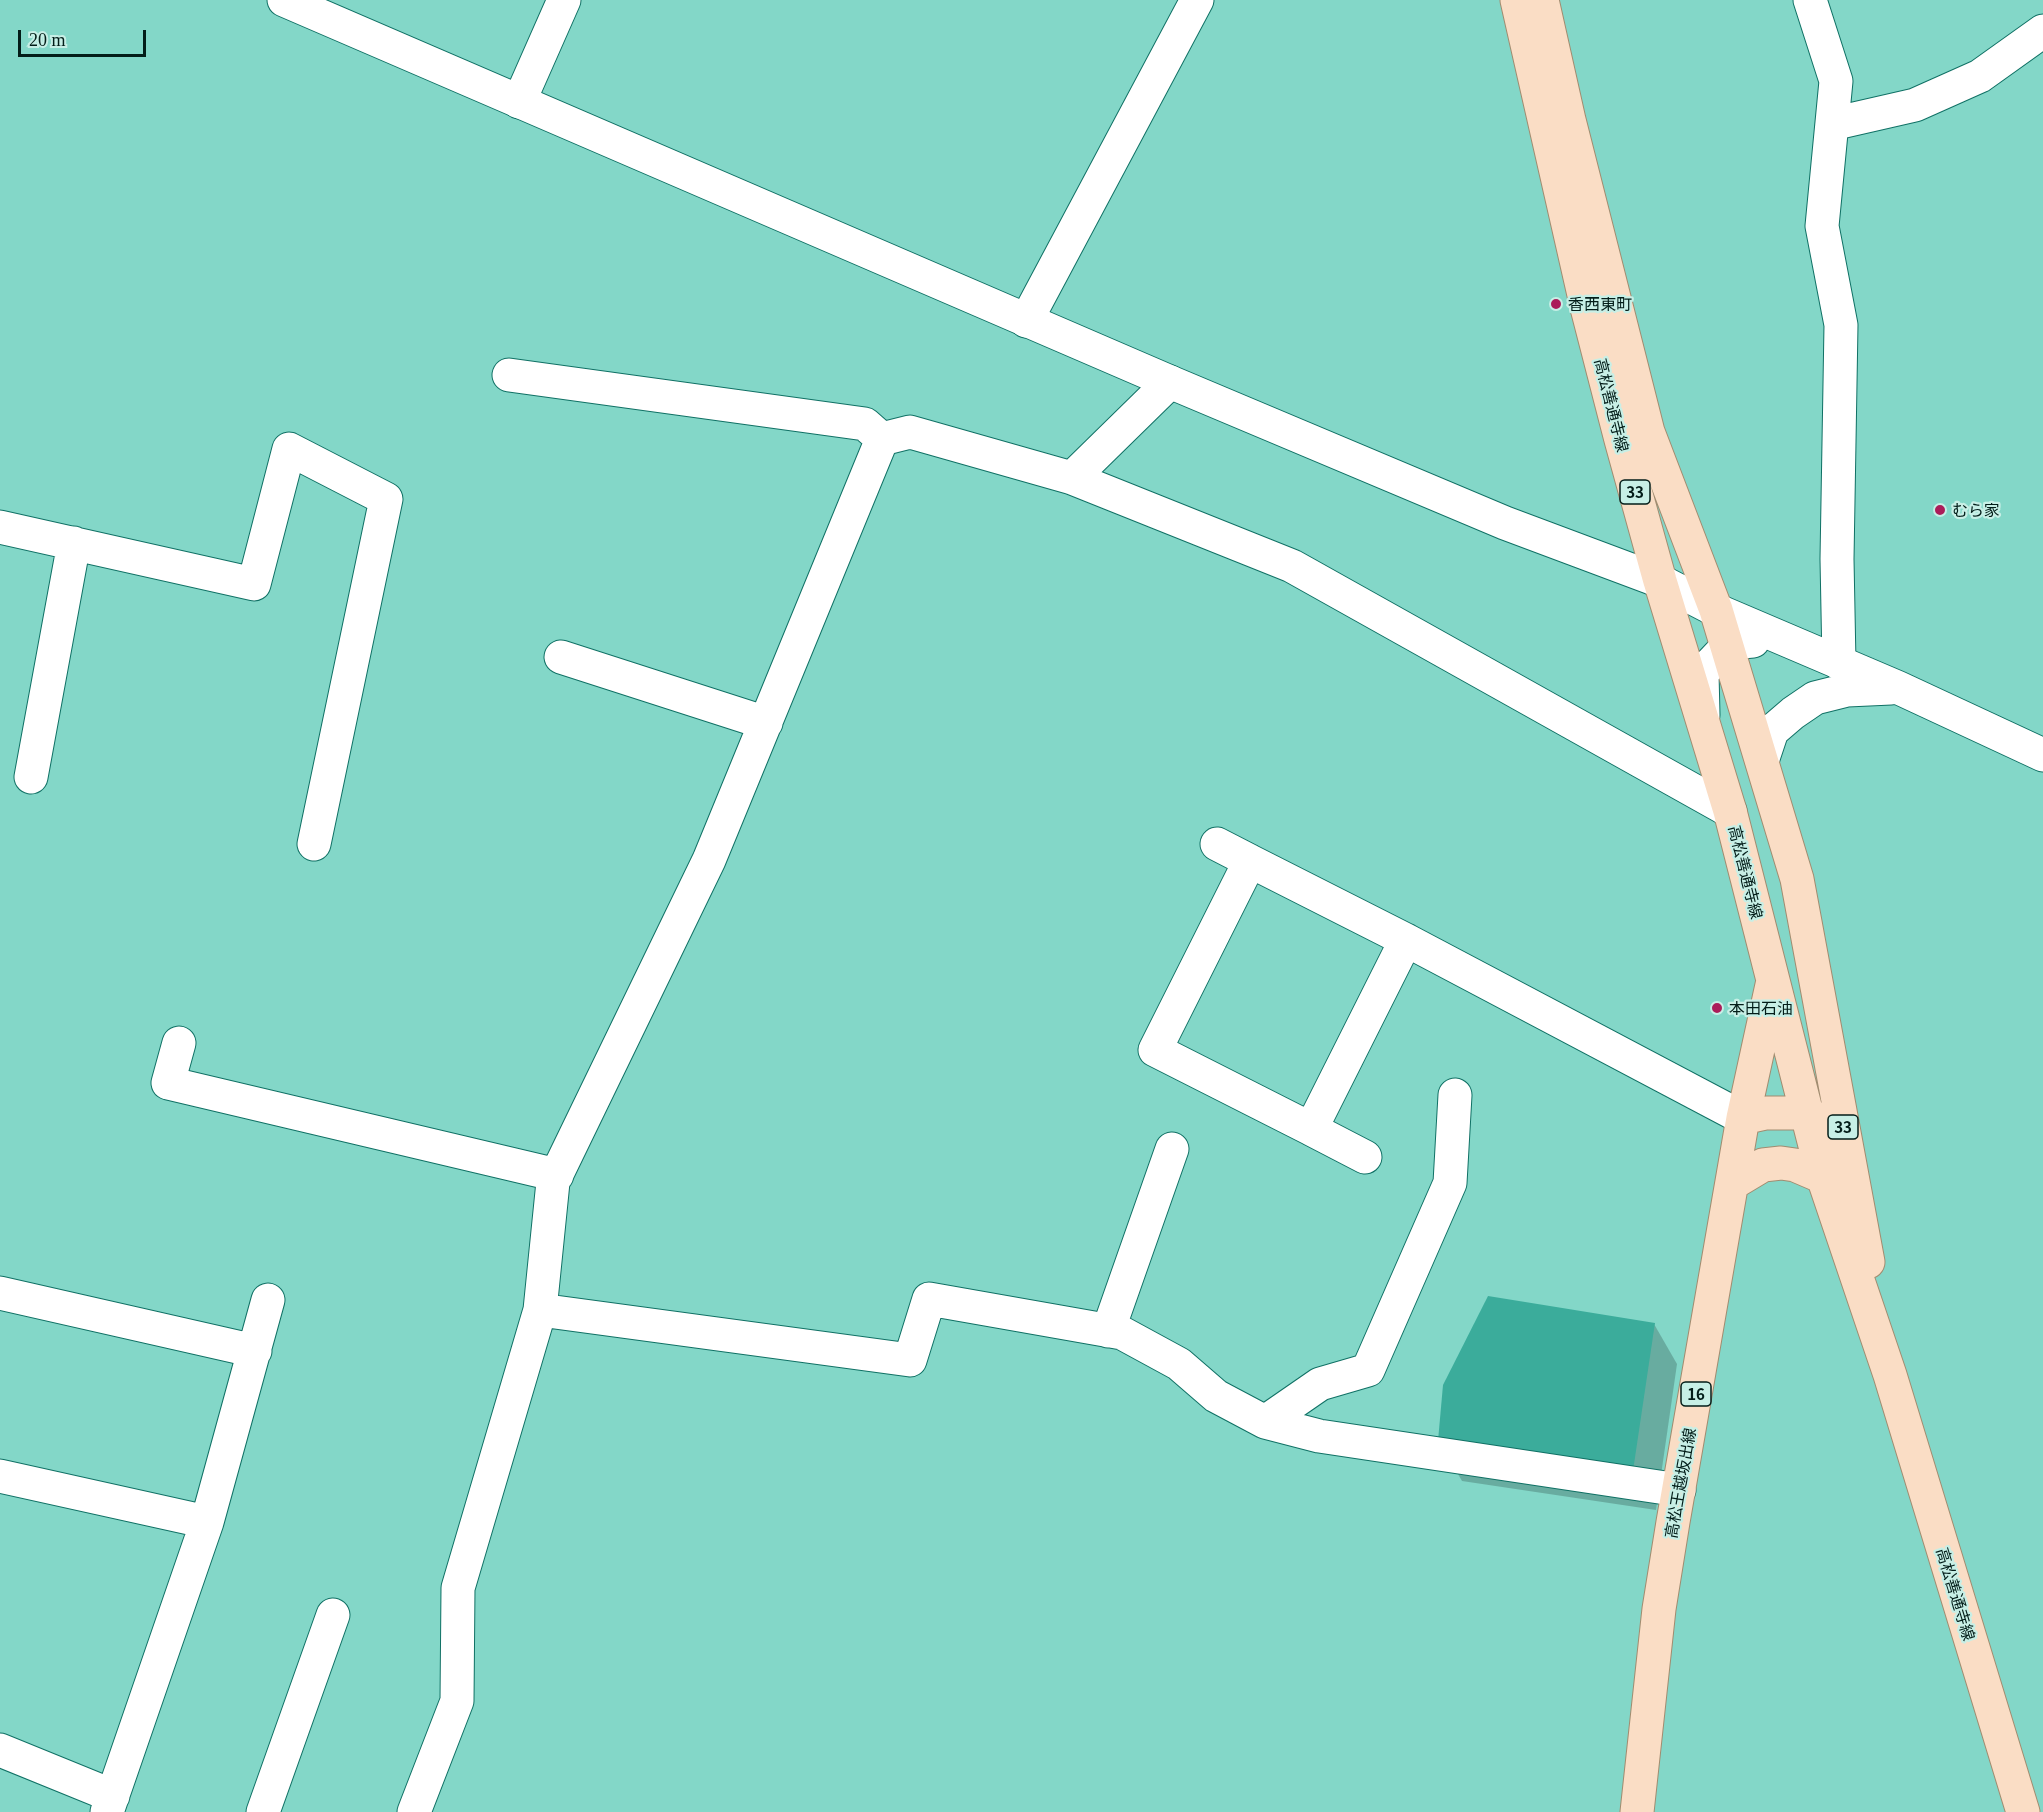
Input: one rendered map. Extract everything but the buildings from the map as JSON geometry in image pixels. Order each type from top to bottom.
[{"type":"main road","name":"高松善通寺線","points":[[1517,0],[1587,308],[1621,440],[1660,581],[1730,811],[1822,1177],[1890,1375],[2023,1812]]},
{"type":"main road","name":"高松善通寺線","points":[[1542,0],[1569,120],[1648,432],[1716,610],[1797,879],[1890,1375]]},
{"type":"main road","name":"高松善通寺線","points":[[1773,979],[1797,879]]},
{"type":"main road","name":"高松王越坂出線","points":[[1637,1812],[1659,1609],[1743,1118],[1773,979]]},
{"type":"main road","points":[[1743,1118],[1766,1113],[1806,1113],[1844,1135]]},
{"type":"main road","points":[[1733,1183],[1763,1165],[1781,1162],[1795,1165],[1822,1177]]},
{"type":"street","points":[[284,0],[1170,382],[1505,523],[1660,581],[1716,610],[1899,688],[2043,755]]},
{"type":"street","points":[[519,102],[564,0]]},
{"type":"street","points":[[1026,321],[1197,0]]},
{"type":"street","points":[[1810,0],[1836,81],[1822,226],[1841,325],[1839,663]]},
{"type":"street","points":[[1832,124],[1915,105],[1980,76],[2043,31]]},
{"type":"street","points":[[509,375],[865,424],[882,439]]},
{"type":"street","points":[[1072,478],[1170,382]]},
{"type":"street","points":[[882,439],[910,432],[1072,478],[1292,566],[1730,811]]},
{"type":"street","points":[[414,1812],[457,1701],[458,1588],[540,1310],[553,1182],[709,860],[882,439]]},
{"type":"street","points":[[0,527],[254,584],[289,449],[386,499],[314,843]]},
{"type":"street","points":[[31,777],[74,543]]},
{"type":"street","points":[[1703,723],[1702,673],[1720,654],[1742,642],[1779,637]]},
{"type":"street","points":[[561,657],[766,723]]},
{"type":"street","points":[[1762,761],[1772,731],[1815,698],[1847,690],[1899,688]]},
{"type":"street","points":[[1217,844],[1406,940],[1743,1118]]},
{"type":"street","points":[[1250,861],[1149,1061],[1311,1129],[1365,1157]]},
{"type":"street","points":[[1311,1129],[1406,940]]},
{"type":"street","points":[[179,1043],[168,1083],[557,1175]]},
{"type":"street","points":[[1264,1422],[1320,1384],[1368,1370],[1450,1183],[1455,1095]]},
{"type":"street","points":[[1108,1331],[1172,1149]]},
{"type":"street","points":[[0,1293],[255,1351]]},
{"type":"street","points":[[540,1310],[910,1360],[929,1299],[1122,1333],[1179,1364],[1216,1396],[1264,1422],[1319,1436],[1679,1490]]},
{"type":"street","points":[[0,1750],[110,1804],[207,1522],[268,1300]]},
{"type":"street","points":[[0,1476],[207,1522]]},
{"type":"street","points":[[263,1812],[333,1615]]},
{"type":"place","name":"香西東町","points":[[1556,304]]},
{"type":"place","name":"むら家","points":[[1940,510]]},
{"type":"place","name":"本田石油","points":[[1717,1008]]}]
